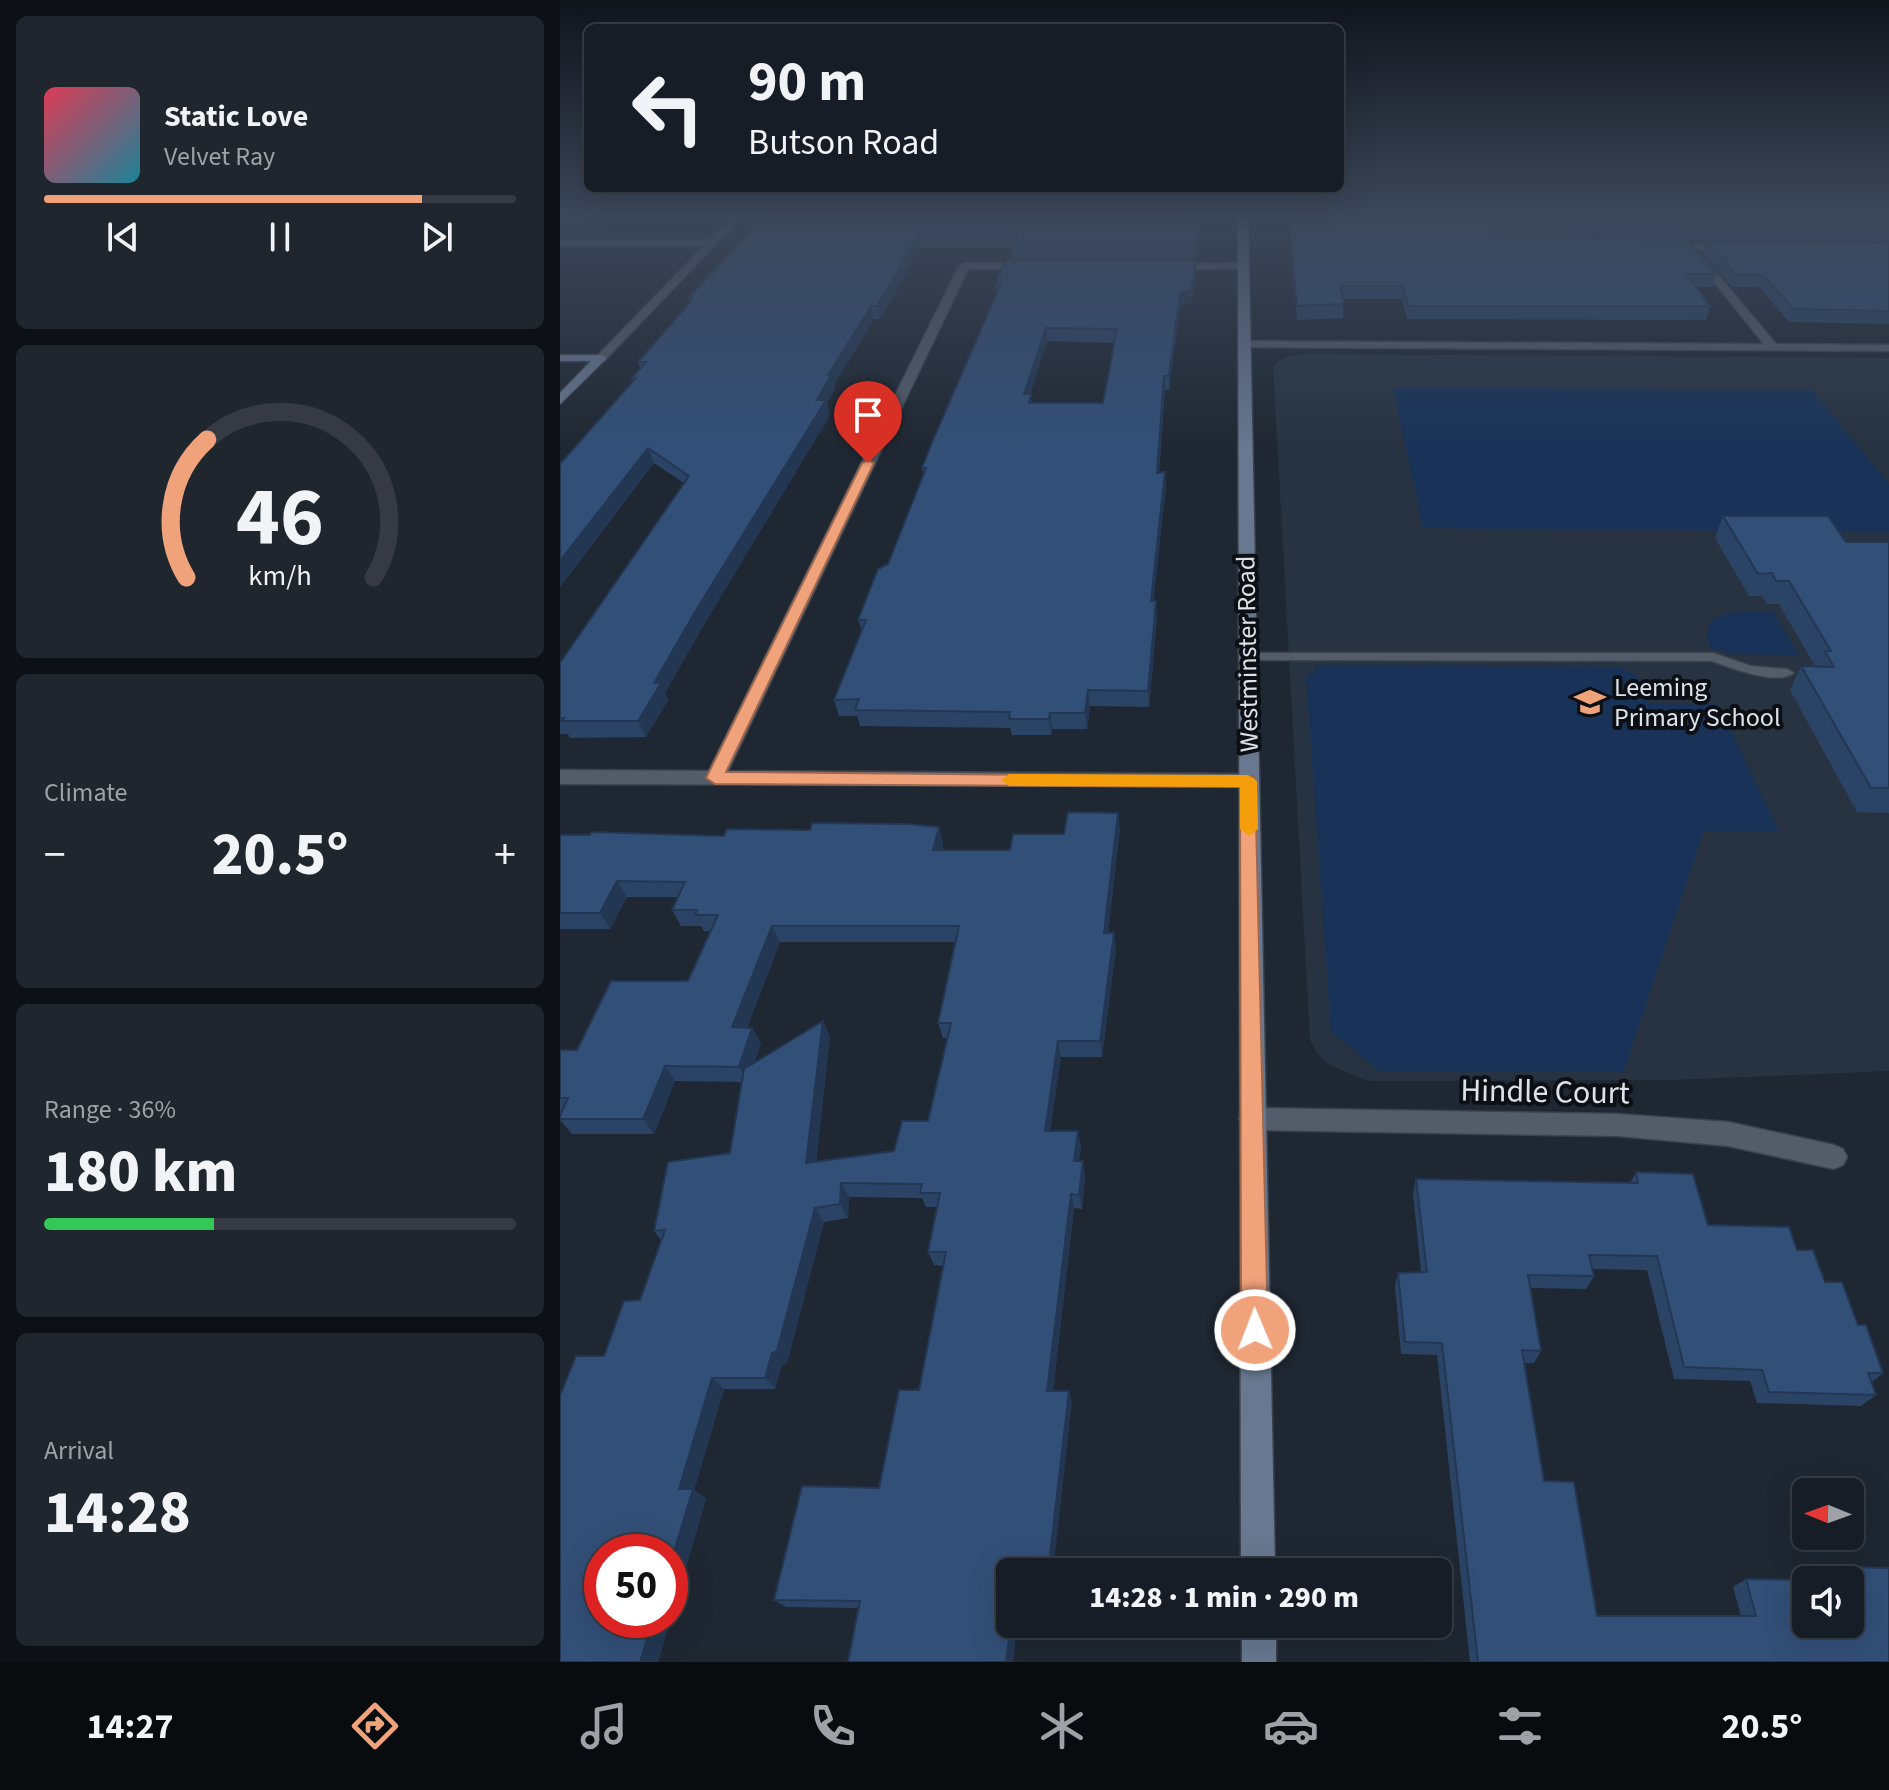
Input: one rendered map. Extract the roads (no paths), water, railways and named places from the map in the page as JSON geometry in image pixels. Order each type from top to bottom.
[{"type":"main road","name":"Westminster Road","points":[[1244,294],[1258,1558]]},
{"type":"main road","points":[[560,358],[601,358]]},
{"type":"main road","points":[[560,400],[601,358]]},
{"type":"main road","points":[[1259,1638],[1259,1662]]},
{"type":"street","points":[[601,358],[663,294]]},
{"type":"street","points":[[715,778],[951,294]]},
{"type":"street","points":[[1728,294],[1771,345]]},
{"type":"street","points":[[1244,344],[1889,348]]},
{"type":"street","points":[[560,777],[1248,781]]},
{"type":"street","name":"Hindle Court","points":[[1252,1119],[1618,1125],[1728,1134],[1834,1157]]},
{"type":"lane","points":[[1248,657],[1713,657],[1749,670],[1787,673]]},
{"type":"place","name":"Leeming Primary School","points":[[1590,702]]}]
